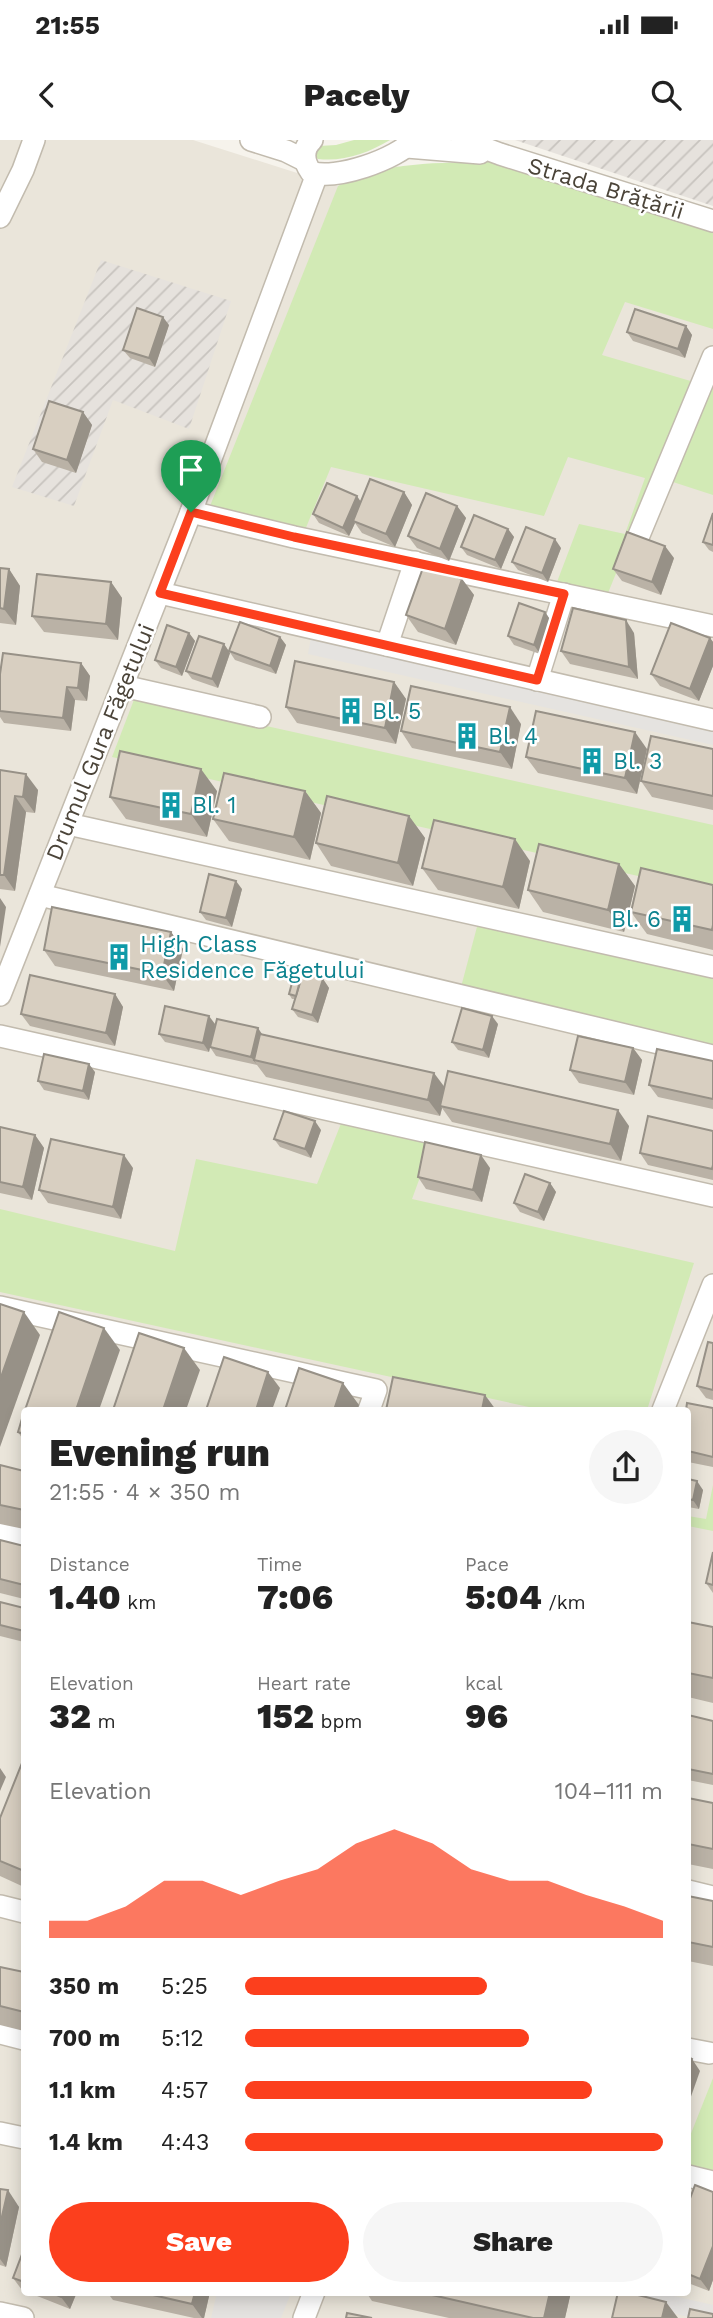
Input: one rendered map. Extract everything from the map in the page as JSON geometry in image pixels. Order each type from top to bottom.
[{"type":"street","points":[[0,217],[34,140]]},
{"type":"street","points":[[23,170],[51,140]]},
{"type":"street","points":[[251,140],[311,158],[332,174],[387,158],[410,144]]},
{"type":"street","name":"Strada Brățării","points":[[461,140],[713,221]]},
{"type":"street","name":"Strada Brățării","points":[[410,144],[500,154]]},
{"type":"street","name":"Drumul Gura Făgetului","points":[[0,995],[191,512],[311,158]]},
{"type":"street","points":[[637,540],[713,357]]},
{"type":"street","points":[[191,512],[294,537],[713,626]]},
{"type":"street","points":[[387,645],[415,562]]},
{"type":"street","points":[[160,593],[713,720]]},
{"type":"street","points":[[537,680],[564,594]]},
{"type":"street","points":[[123,686],[260,717]]},
{"type":"street","points":[[68,824],[713,967]]},
{"type":"street","points":[[40,895],[713,1056]]},
{"type":"street","points":[[0,1035],[713,1196]]},
{"type":"street","points":[[691,1404],[666,1405],[711,1296]]},
{"type":"street","points":[[0,1307],[376,1390],[370,1407]]},
{"type":"street","points":[[0,1534],[21,1538]]},
{"type":"street","points":[[691,1892],[713,1896]]},
{"type":"street","points":[[0,1906],[21,1911]]},
{"type":"street","points":[[0,2033],[21,2038]]},
{"type":"street","points":[[0,2133],[21,2137]]},
{"type":"street","points":[[691,2177],[713,2182]]},
{"type":"street","points":[[304,2318],[312,2296]]},
{"type":"street","points":[[0,2313],[23,2318]]},
{"type":"shaded area","points":[[0,140],[193,140],[338,186],[352,178],[396,166],[713,229],[713,2318],[0,2318]]},
{"type":"shaded area","points":[[515,140],[713,140],[713,206]]},
{"type":"shaded area","points":[[101,260],[231,301],[189,429],[113,400],[74,506],[12,487]]},
{"type":"shaded area","points":[[311,637],[713,727],[713,745],[308,654]]},
{"type":"shaded area","points":[[216,2296],[290,2296],[281,2318],[211,2318]]},
{"type":"shaded area","points":[[625,2296],[674,2296],[713,2305],[713,2318],[693,2318],[622,2302]]},
{"type":"green space","points":[[354,140],[390,140],[364,153],[346,158],[328,160],[318,159],[314,155],[319,146]]},
{"type":"green space","points":[[491,161],[713,229],[713,329],[625,302],[602,355],[694,382],[608,593],[557,582],[579,524],[625,534],[645,478],[568,457],[544,516],[331,467],[305,530],[208,511],[338,186],[394,167]]},
{"type":"green space","points":[[713,382],[713,495],[673,482]]},
{"type":"green space","points":[[135,697],[713,825],[713,893],[112,757]]},
{"type":"green space","points":[[478,923],[713,977],[713,1047],[461,987]]},
{"type":"green space","points":[[342,1121],[433,1142],[412,1199],[694,1263],[648,1407],[529,1407],[0,1292],[0,1209],[175,1251],[196,1159],[317,1184]]},
{"type":"green space","points":[[713,1485],[713,1531],[691,1527],[691,1516],[706,1519]]},
{"type":"green space","points":[[713,2078],[713,2177],[691,2172],[691,2133]]},
{"type":"building","points":[[137,308],[163,317],[149,358],[123,350]]},
{"type":"building","points":[[635,309],[686,326],[678,349],[627,332]]},
{"type":"building","points":[[49,401],[83,412],[67,460],[33,449]]},
{"type":"building","points":[[370,479],[404,492],[386,534],[353,521]]},
{"type":"building","points":[[327,483],[357,496],[343,528],[313,514]]},
{"type":"building","points":[[426,493],[457,506],[440,549],[408,536]]},
{"type":"building","points":[[713,513],[713,545],[703,542]]},
{"type":"building","points":[[474,515],[508,529],[495,560],[461,547]]},
{"type":"building","points":[[526,527],[555,539],[542,573],[512,562]]},
{"type":"building","points":[[627,532],[665,546],[652,582],[613,569]]},
{"type":"building","points":[[424,565],[462,579],[445,629],[406,615]]},
{"type":"building","points":[[0,568],[9,569],[4,609],[0,608]]},
{"type":"building","points":[[37,574],[111,582],[106,624],[32,616]]},
{"type":"building","points":[[519,603],[545,612],[534,645],[508,636]]},
{"type":"building","points":[[573,608],[626,620],[629,667],[561,651]]},
{"type":"building","points":[[240,622],[280,637],[270,666],[229,651]]},
{"type":"building","points":[[671,623],[710,638],[690,689],[651,674]]},
{"type":"building","points":[[167,625],[189,633],[176,667],[155,660]]},
{"type":"building","points":[[199,636],[224,644],[212,679],[186,671]]},
{"type":"building","points":[[3,653],[81,663],[78,688],[67,687],[63,718],[0,711]]},
{"type":"building","name":"Bl. 5","points":[[295,661],[394,682],[385,728],[286,707]]},
{"type":"building","points":[[411,686],[510,707],[500,752],[401,731]]},
{"type":"building","points":[[536,711],[635,732],[625,778],[526,757]]},
{"type":"building","points":[[651,736],[713,749],[713,796],[641,781]]},
{"type":"building","points":[[120,751],[201,769],[191,814],[110,797]]},
{"type":"building","points":[[0,770],[26,774],[23,797],[15,796],[4,875],[0,875]]},
{"type":"building","points":[[224,773],[305,791],[294,837],[213,819]]},
{"type":"building","points":[[327,796],[409,816],[398,863],[316,843]]},
{"type":"building","points":[[434,820],[515,839],[503,887],[422,868]]},
{"type":"building","points":[[539,844],[619,864],[608,910],[528,890]]},
{"type":"building","points":[[641,868],[713,885],[712,930],[631,912]]},
{"type":"building","points":[[209,874],[236,881],[226,918],[200,912]]},
{"type":"building","points":[[52,907],[171,932],[162,974],[44,950]]},
{"type":"building","points":[[303,973],[323,979],[312,1015],[292,1009]]},
{"type":"building","points":[[30,975],[115,994],[106,1033],[21,1014]]},
{"type":"building","points":[[293,979],[300,981],[296,996],[289,994]]},
{"type":"building","points":[[165,1006],[209,1016],[203,1043],[159,1034]]},
{"type":"building","points":[[462,1008],[492,1016],[483,1050],[452,1042]]},
{"type":"building","points":[[217,1019],[258,1028],[251,1057],[210,1047]]},
{"type":"building","points":[[260,1034],[434,1073],[428,1100],[254,1060]]},
{"type":"building","points":[[578,1036],[633,1048],[625,1082],[570,1070]]},
{"type":"building","points":[[657,1049],[713,1061],[713,1099],[649,1085]]},
{"type":"building","points":[[44,1054],[89,1064],[83,1091],[38,1081]]},
{"type":"building","points":[[448,1071],[618,1110],[610,1144],[440,1106]]},
{"type":"building","points":[[284,1111],[315,1121],[305,1149],[274,1139]]},
{"type":"building","points":[[648,1116],[713,1131],[712,1169],[640,1153]]},
{"type":"building","points":[[0,1127],[35,1135],[23,1187],[0,1182]]},
{"type":"building","points":[[51,1139],[124,1155],[113,1207],[39,1190]]},
{"type":"building","points":[[425,1142],[481,1155],[473,1190],[418,1177]]},
{"type":"building","points":[[525,1174],[550,1183],[538,1212],[514,1203]]},
{"type":"building","points":[[0,1304],[24,1312],[0,1380]]},
{"type":"building","points":[[59,1312],[104,1328],[77,1407],[26,1407]]},
{"type":"building","points":[[139,1333],[184,1348],[164,1407],[114,1407]]},
{"type":"building","points":[[708,1342],[713,1343],[713,1390],[697,1386]]},
{"type":"building","points":[[224,1357],[268,1372],[257,1407],[207,1407]]},
{"type":"building","points":[[299,1368],[343,1383],[335,1407],[286,1407]]},
{"type":"building","points":[[393,1377],[485,1395],[483,1407],[387,1407]]},
{"type":"building","points":[[687,1403],[713,1408],[713,1457],[691,1452],[691,1407],[686,1407]]},
{"type":"building","points":[[0,1465],[21,1470],[21,1509],[0,1505]]},
{"type":"building","points":[[691,1480],[697,1481],[691,1500]]},
{"type":"building","points":[[0,1540],[21,1545],[21,1584],[0,1579]]},
{"type":"building","points":[[713,1552],[713,1585],[706,1583]]},
{"type":"building","points":[[0,1602],[21,1607],[21,1630],[0,1625]]},
{"type":"building","points":[[691,1623],[713,1627],[713,1678],[691,1674]]},
{"type":"building","points":[[691,1716],[713,1721],[713,1774],[691,1770]]},
{"type":"building","points":[[21,1766],[21,1870],[0,1861],[0,1818]]},
{"type":"building","points":[[691,1799],[713,1803],[713,1849],[691,1845]]},
{"type":"building","points":[[691,1897],[713,1901],[713,1947],[691,1943]]},
{"type":"building","points":[[0,1967],[21,1971],[21,2011],[0,2006]]},
{"type":"building","points":[[695,2185],[713,2192],[713,2246],[700,2279],[691,2275],[691,2196]]},
{"type":"building","points":[[0,2189],[8,2190],[0,2225]]},
{"type":"building","points":[[21,2257],[21,2281],[13,2278]]},
{"type":"building","points":[[157,2296],[194,2296],[192,2304]]},
{"type":"building","points":[[437,2296],[549,2296],[544,2318],[533,2318]]},
{"type":"building","points":[[617,2296],[642,2296],[666,2302],[662,2318],[612,2318]]},
{"type":"building","points":[[690,2309],[713,2314],[713,2318],[688,2318]]},
{"type":"building","points":[[347,2313],[372,2318],[346,2318]]},
{"type":"place","name":"Bl. 5","points":[[351,711]]},
{"type":"place","name":"Bl. 4","points":[[467,736]]},
{"type":"place","name":"Bl. 3","points":[[592,761]]},
{"type":"place","name":"Bl. 1","points":[[171,805]]},
{"type":"place","name":"Bl. 6","points":[[682,919]]},
{"type":"place","name":"High Class Residence Făgetului","points":[[119,957]]},
{"type":"route","points":[[191,512],[294,537],[564,594],[537,680],[160,593],[191,512]]}]
